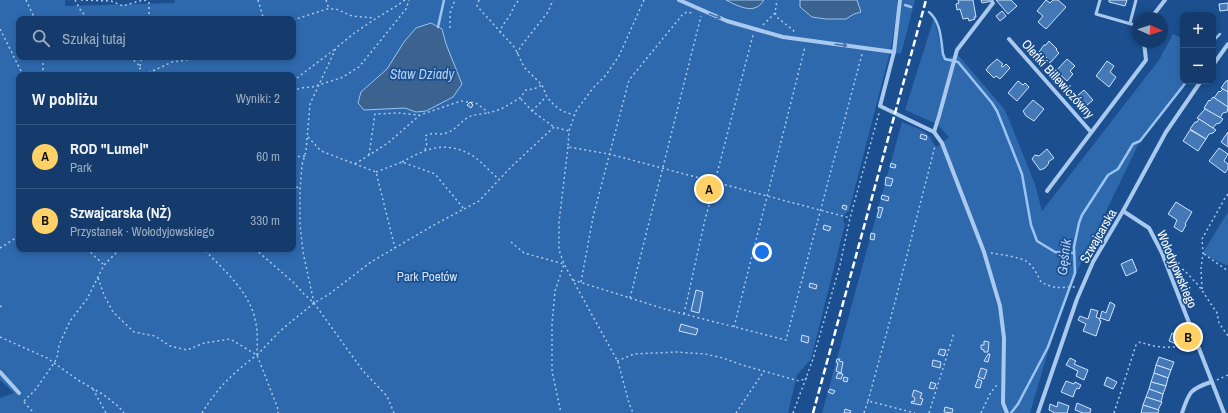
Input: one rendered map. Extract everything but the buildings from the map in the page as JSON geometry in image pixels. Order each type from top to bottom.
[{"type":"street","points":[[679,0],[727,21],[783,37],[894,52]]},
{"type":"street","points":[[900,0],[894,52],[880,106],[934,132],[942,142],[984,252],[1000,306],[1004,338],[1003,403],[1007,413]]},
{"type":"street","points":[[1156,12],[1165,0]]},
{"type":"street","points":[[934,132],[940,116],[957,50],[993,3]]},
{"type":"street","name":"Oleńki Billewiczówny","points":[[1009,40],[1091,132]]},
{"type":"street","points":[[1216,61],[1228,44]]},
{"type":"street","name":"Oleńki Billewiczówny","points":[[1047,191],[1146,60],[1145,48]]},
{"type":"street","name":"Szwajcarska","points":[[1038,413],[1081,289],[1093,262],[1166,132],[1199,84]]},
{"type":"street","name":"Wołodyjowskiego","points":[[1123,211],[1149,228],[1165,262],[1224,413]]},
{"type":"street","points":[[0,372],[20,393]]},
{"type":"street","points":[[1182,413],[1187,397],[1193,389],[1211,382]]},
{"type":"lane","points":[[1100,0],[1096,14],[1130,23],[1136,0]]},
{"type":"path","points":[[26,0],[33,16]]},
{"type":"path","points":[[75,0],[86,16]]},
{"type":"path","points":[[81,0],[111,1],[123,6],[149,0],[149,16]]},
{"type":"path","points":[[258,0],[263,16]]},
{"type":"path","points":[[326,0],[329,9]]},
{"type":"path","points":[[296,79],[353,34],[398,6],[404,0]]},
{"type":"path","points":[[296,90],[341,78],[360,67],[406,9],[409,0]]},
{"type":"path","points":[[450,28],[450,13],[454,0]]},
{"type":"path","points":[[478,0],[477,6],[514,48],[524,67],[542,85],[547,97],[562,111],[575,115]]},
{"type":"path","points":[[500,33],[501,26],[510,16],[513,6],[519,0]]},
{"type":"path","points":[[518,54],[521,46],[548,12],[553,0]]},
{"type":"path","points":[[633,413],[617,361],[564,264],[559,250],[559,222],[569,131],[575,115],[593,88],[606,74],[619,56],[644,0]]},
{"type":"path","points":[[758,30],[775,13],[777,0]]},
{"type":"path","points":[[296,19],[329,9],[336,9],[352,16],[375,19]]},
{"type":"path","points":[[630,298],[702,11]]},
{"type":"path","points":[[581,282],[593,217],[629,80],[683,14],[687,12],[701,16]]},
{"type":"path","points":[[775,13],[778,18],[793,30],[796,35],[796,39]]},
{"type":"path","points":[[0,29],[22,72]]},
{"type":"path","points":[[684,314],[715,182],[753,34],[758,36]]},
{"type":"path","points":[[734,327],[807,41]]},
{"type":"path","points":[[314,302],[303,252],[300,224],[302,165],[305,156],[310,104],[336,48]]},
{"type":"path","points":[[573,280],[684,314],[786,340],[862,54],[858,53]]},
{"type":"path","points":[[42,72],[43,60]]},
{"type":"path","points":[[133,60],[140,66]]},
{"type":"path","points":[[140,72],[141,60]]},
{"type":"path","points":[[150,72],[172,62],[182,60]]},
{"type":"path","points":[[425,150],[427,143],[425,136],[430,133],[445,134],[457,128],[466,118],[501,109],[520,98],[526,90],[534,89],[542,85]]},
{"type":"path","points":[[532,111],[547,97]]},
{"type":"path","points":[[520,98],[532,111],[554,127],[569,131]]},
{"type":"path","points":[[355,164],[388,143],[420,115],[460,101],[476,103],[489,113]]},
{"type":"path","points":[[793,413],[806,378],[840,265],[850,218],[880,106]]},
{"type":"path","points":[[368,155],[375,114],[398,113],[420,115]]},
{"type":"path","points":[[202,413],[214,394],[225,382],[242,366],[258,355],[280,330],[314,302],[328,295],[371,262],[479,201],[538,141],[554,127]]},
{"type":"path","points":[[307,137],[321,151],[376,172],[402,162],[425,150],[436,147],[456,148],[474,157],[499,180]]},
{"type":"path","points":[[864,413],[938,137]]},
{"type":"path","points":[[568,147],[609,154],[850,218]]},
{"type":"path","points":[[296,157],[305,156]]},
{"type":"path","points":[[402,162],[435,174],[464,209]]},
{"type":"path","points":[[376,172],[395,248]]},
{"type":"path","points":[[296,186],[300,190]]},
{"type":"path","points":[[1202,289],[1202,239],[1228,194]]},
{"type":"path","points":[[0,248],[16,238]]},
{"type":"path","points":[[510,242],[524,253],[564,264]]},
{"type":"path","points":[[90,252],[104,265]]},
{"type":"path","points":[[24,401],[36,389],[54,363],[57,358],[59,345],[70,321],[87,299],[104,265],[117,252]]},
{"type":"path","points":[[207,252],[244,291],[250,302],[256,324],[258,355],[278,408],[278,413]]},
{"type":"path","points":[[258,252],[314,302],[363,371],[387,396],[394,413]]},
{"type":"path","points":[[984,252],[1026,261],[1041,282],[1057,289],[1074,287]]},
{"type":"path","points":[[1203,254],[1228,271]]},
{"type":"path","points":[[1165,262],[1184,270],[1202,289],[1217,313],[1219,323],[1228,336]]},
{"type":"path","points":[[561,413],[552,371],[552,324],[554,291],[564,264]]},
{"type":"path","points":[[98,278],[104,295],[113,312],[134,332],[155,336],[170,346],[187,350],[204,343],[230,339],[258,355]]},
{"type":"path","points":[[0,307],[4,304]]},
{"type":"path","points":[[929,413],[954,333]]},
{"type":"path","points":[[0,337],[47,358],[78,380],[109,399],[124,413]]},
{"type":"path","points":[[1114,413],[1136,345],[1140,342],[1172,348],[1185,345],[1195,340]]},
{"type":"path","points":[[617,361],[634,354],[676,352],[705,354],[799,381],[806,378]]},
{"type":"path","points":[[736,413],[764,371]]},
{"type":"path","points":[[1211,382],[1228,375]]},
{"type":"path","points":[[981,413],[991,392],[1004,378]]},
{"type":"path","points":[[93,389],[106,413]]},
{"type":"path","points":[[20,393],[24,401],[34,413]]},
{"type":"path","points":[[868,401],[916,413]]},
{"type":"green space","name":"Park Poetów","points":[[0,0],[65,0],[65,6],[175,3],[175,0],[800,0],[800,7],[846,19],[854,14],[857,0],[897,0],[897,11],[891,48],[849,211],[843,218],[845,224],[811,359],[797,375],[788,413],[0,413],[0,398],[14,393],[0,380]],"holes":[[[442,29],[446,44],[416,112],[361,92],[387,69]]]},
{"type":"green space","points":[[902,0],[915,0],[901,54],[895,53]]},
{"type":"green space","points":[[934,18],[944,59],[958,55],[1005,110],[1035,184],[1042,211],[1159,60],[1165,48],[1168,48],[1168,43],[1173,34],[1180,38],[1180,84],[1186,84],[1139,143],[1080,265],[1059,314],[1030,413],[822,413],[902,122],[924,131],[937,147],[949,137],[937,124],[905,110]]},
{"type":"green space","points":[[1228,212],[1228,266],[1202,254]]},
{"type":"water","points":[[726,0],[764,0],[760,5],[749,9]]},
{"type":"water","points":[[800,0],[857,0],[861,12],[846,19],[812,17],[800,7]]},
{"type":"water","name":"Staw Dziady","points":[[431,23],[442,29],[446,44],[462,84],[453,97],[426,111],[416,112],[405,108],[364,110],[358,103],[361,92],[387,69],[404,42],[416,28]]},
{"type":"waterway","points":[[438,27],[444,0]]},
{"type":"waterway","points":[[905,5],[911,7]]},
{"type":"waterway","points":[[929,12],[933,16],[938,26],[945,59],[958,62],[997,111],[1022,174],[1031,225],[1037,241],[1055,252],[1074,253]]},
{"type":"waterway","name":"Gęśnik","points":[[1216,38],[1220,34]]},
{"type":"waterway","name":"Gęśnik","points":[[1011,413],[1018,404],[1048,347],[1075,273],[1074,247],[1082,215],[1108,175],[1118,169],[1133,144],[1140,141],[1185,84]]},
{"type":"railway","points":[[813,413],[926,0]]},
{"type":"place","name":"ROD \"Lumel\"","points":[[709,189]]},
{"type":"place","name":"Szwajcarska (NŻ)","points":[[1188,337]]}]
